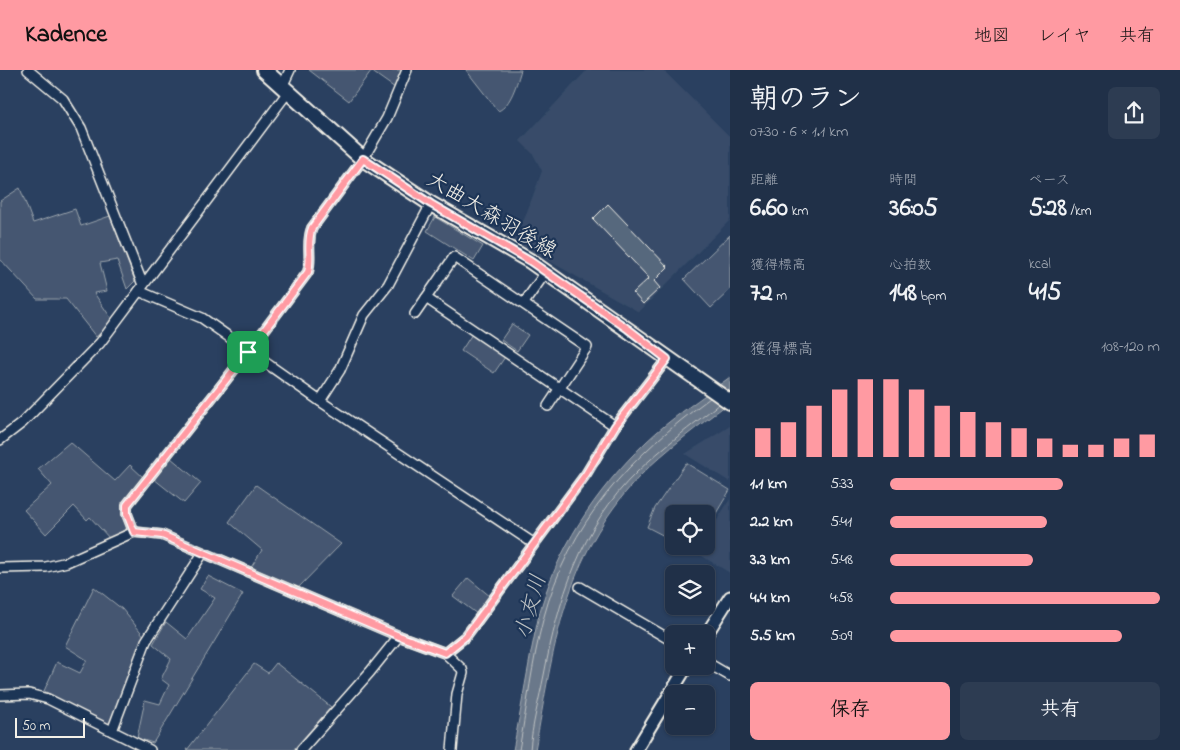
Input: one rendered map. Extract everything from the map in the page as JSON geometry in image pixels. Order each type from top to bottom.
[{"type":"main road","name":"大曲大森羽後線","points":[[264,70],[363,159],[431,204],[546,272],[730,402]]},
{"type":"street","points":[[28,70],[62,99],[80,128],[141,288],[202,318],[320,401],[534,543]]},
{"type":"street","points":[[0,440],[22,423],[100,343],[285,90],[290,70]]},
{"type":"street","points":[[134,532],[127,514],[127,505],[248,352],[308,272],[310,262],[308,237],[312,228],[363,159],[387,118],[407,70]]},
{"type":"street","points":[[320,401],[340,370],[364,315],[388,285],[431,204]]},
{"type":"street","points":[[415,314],[454,257],[524,303],[587,347],[548,406]]},
{"type":"street","points":[[524,303],[546,272]]},
{"type":"street","points":[[426,298],[615,426]]},
{"type":"street","points":[[445,653],[466,636],[586,474],[615,426],[667,359]]},
{"type":"street","points":[[0,568],[46,567],[67,562],[134,532],[162,535],[399,636],[445,653],[462,669],[463,673],[457,694],[452,750]]},
{"type":"street","points":[[112,731],[146,641],[203,553]]},
{"type":"street","points":[[580,587],[665,637]]},
{"type":"street","points":[[712,625],[730,597]]},
{"type":"street","points":[[303,750],[399,636]]},
{"type":"street","points":[[715,667],[730,676]]},
{"type":"street","points":[[636,750],[682,675]]},
{"type":"street","points":[[0,695],[30,694],[48,699],[146,750]]},
{"type":"shaded area","points":[[309,70],[404,70],[395,88],[371,71],[349,101]]},
{"type":"shaded area","points":[[466,70],[521,70],[510,99],[498,111]]},
{"type":"shaded area","points":[[587,70],[663,70],[730,137],[730,220],[639,312],[514,241],[542,171],[533,154],[520,141]]},
{"type":"shaded area","points":[[20,188],[33,223],[75,209],[81,226],[110,216],[135,281],[127,289],[117,260],[100,263],[107,291],[94,293],[111,318],[107,327],[96,337],[66,299],[37,299],[0,259],[0,201]]},
{"type":"shaded area","points":[[435,217],[483,246],[474,261],[427,231]]},
{"type":"shaded area","points":[[730,235],[730,290],[711,308],[684,279]]},
{"type":"shaded area","points":[[512,324],[528,335],[517,351],[501,340]]},
{"type":"shaded area","points":[[472,334],[505,357],[494,373],[461,351]]},
{"type":"shaded area","points":[[730,426],[730,482],[685,454]]},
{"type":"shaded area","points":[[70,442],[115,481],[130,465],[144,478],[125,500],[123,511],[127,528],[110,539],[90,517],[87,520],[74,506],[46,534],[24,510],[52,485],[38,469]]},
{"type":"shaded area","points":[[171,458],[201,483],[184,503],[154,479]]},
{"type":"shaded area","points":[[686,463],[730,490],[715,515],[715,505],[665,505],[665,536],[647,527],[655,508]]},
{"type":"shaded area","points":[[256,485],[341,544],[297,589],[250,569],[262,550],[229,522]]},
{"type":"shaded area","points":[[730,499],[730,573],[700,555],[715,555],[715,523]]},
{"type":"shaded area","points":[[208,576],[243,594],[153,743],[137,738],[145,700],[160,704],[169,685],[161,679],[171,659],[153,644],[166,622],[187,639],[215,598],[200,589]]},
{"type":"shaded area","points":[[468,578],[491,597],[477,614],[453,596]]},
{"type":"shaded area","points":[[94,587],[122,609],[145,637],[114,712],[112,726],[44,691],[57,662],[80,673],[87,660],[65,646]]},
{"type":"shaded area","points":[[276,663],[331,707],[293,750],[187,750],[254,664],[268,673]]},
{"type":"water","points":[[730,377],[730,402],[671,447],[639,477],[613,508],[593,540],[578,572],[556,640],[535,750],[513,750],[531,652],[545,594],[566,546],[579,523],[610,481],[646,442],[676,416]]},
{"type":"building","points":[[608,204],[668,267],[654,281],[660,288],[643,304],[633,293],[649,278],[593,219]]},
{"type":"route","points":[[363,159],[431,204],[530,261],[628,329],[667,359],[615,426],[586,474],[466,636],[445,653],[399,636],[162,535],[134,532],[127,514],[127,505],[248,352],[308,272],[310,262],[308,237],[312,228],[363,159]]},
{"type":"water label","name":"小友川","points":[[532,607]]}]
